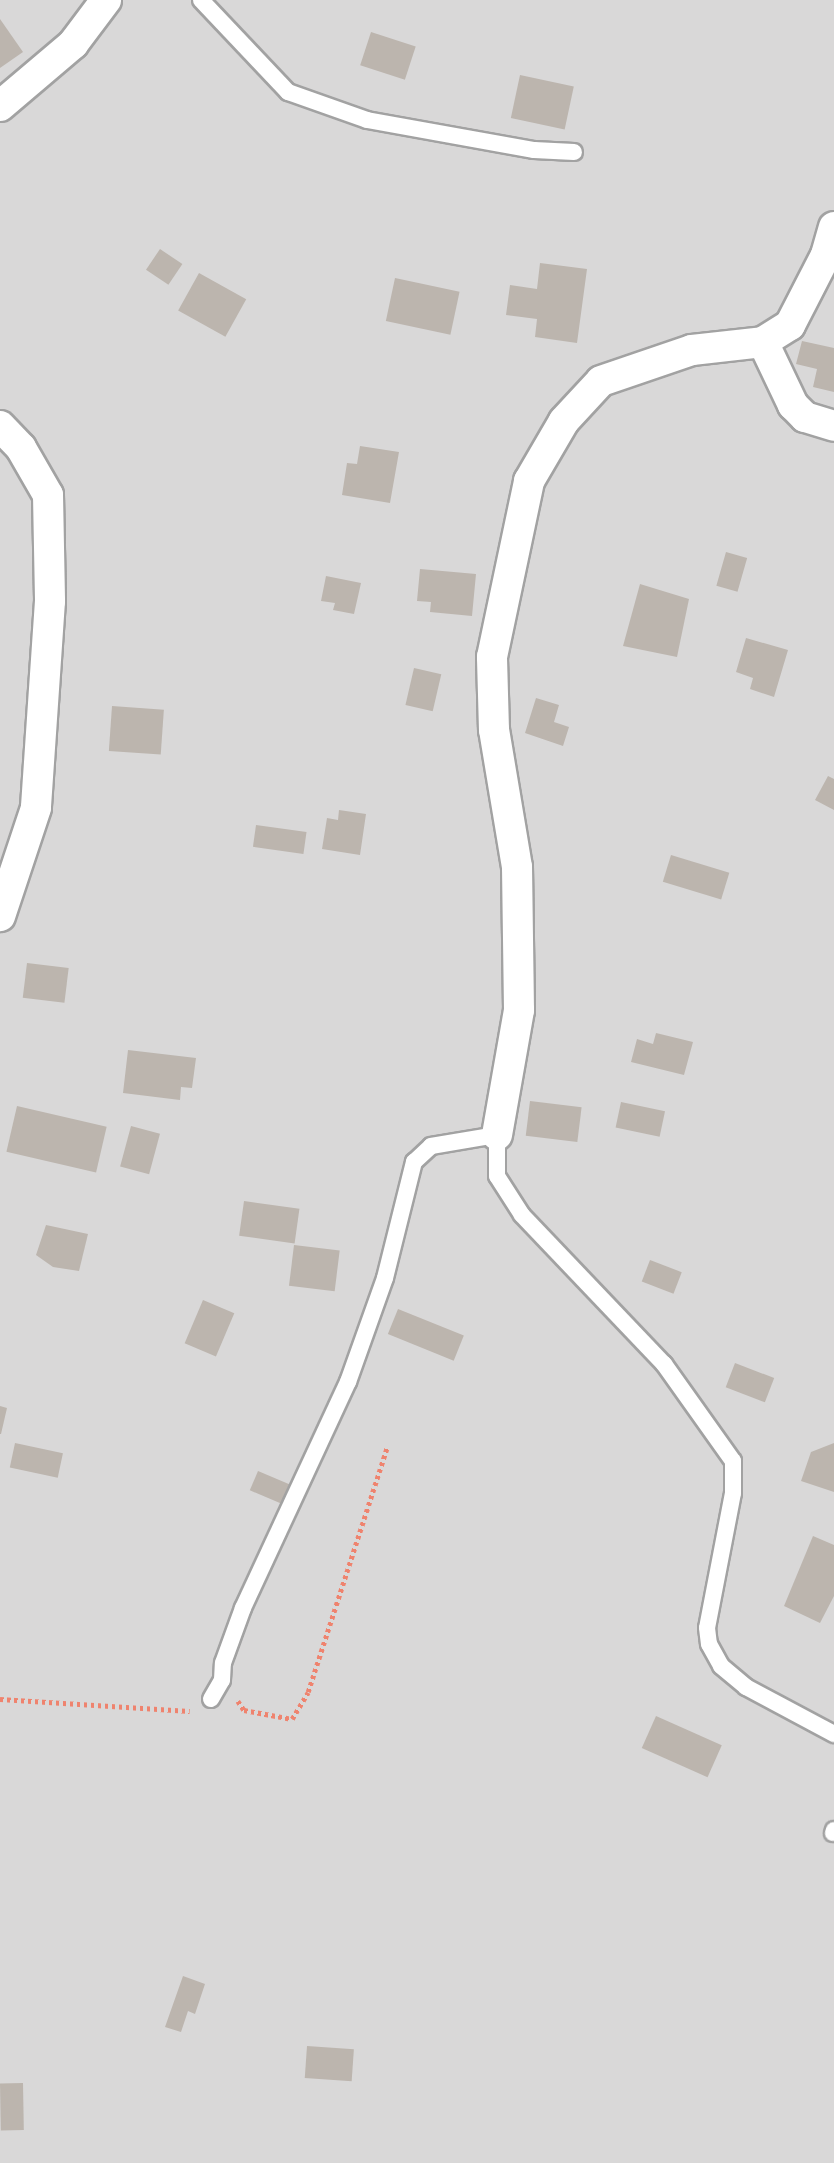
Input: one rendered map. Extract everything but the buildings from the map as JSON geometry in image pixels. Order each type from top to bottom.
[{"type":"street","points":[[0,106],[73,44],[106,0]]},
{"type":"street","points":[[497,1135],[519,1010],[517,867],[494,730],[492,657],[528,481],[564,421],[601,381],[692,350],[764,342],[790,325],[825,255],[834,227]]},
{"type":"street","points":[[764,342],[793,405],[805,417],[834,426]]},
{"type":"street","points":[[0,426],[21,448],[48,495],[50,601],[36,808],[0,916]]},
{"type":"lane","points":[[201,0],[288,92],[367,120],[534,150],[574,152]]},
{"type":"lane","points":[[211,1699],[222,1681],[223,1663],[243,1608],[348,1382],[385,1278],[414,1162],[431,1146],[497,1135],[497,1176],[522,1215],[664,1364],[733,1461],[733,1493],[707,1628],[709,1644],[721,1666],[746,1687],[834,1734]]},
{"type":"path","points":[[222,1681],[244,1710],[292,1719],[308,1692],[387,1447]]},
{"type":"path","points":[[0,1699],[110,1704],[168,1713],[201,1710],[211,1699]]},
{"type":"shaded area","points":[[0,0],[834,0],[834,2163],[0,2163]]}]
